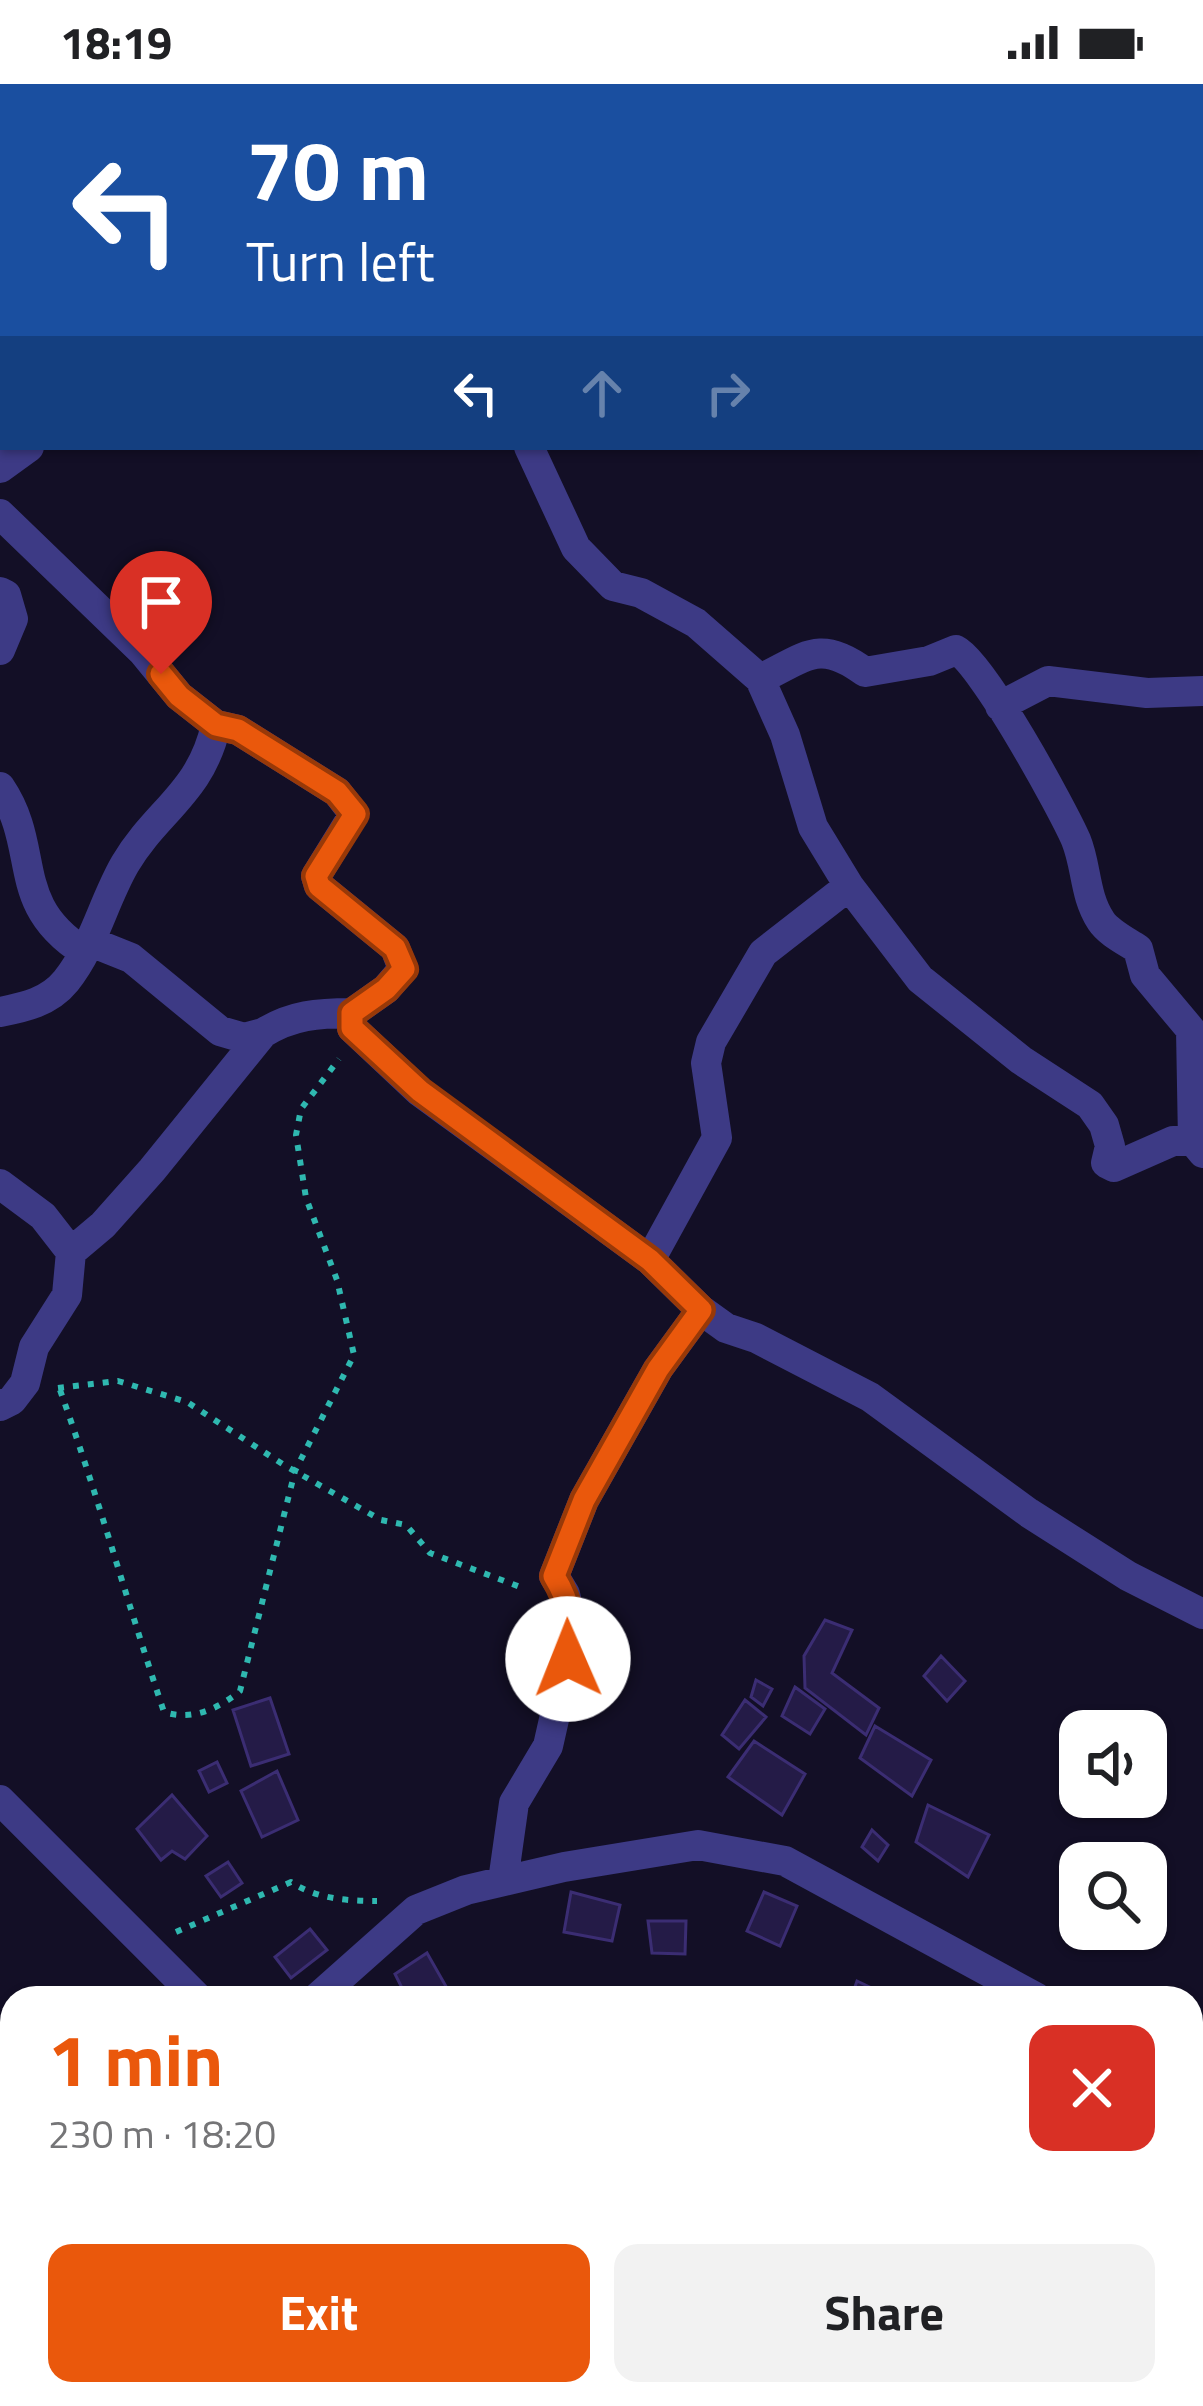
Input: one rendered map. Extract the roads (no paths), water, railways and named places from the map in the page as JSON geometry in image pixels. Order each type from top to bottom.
[{"type":"street","points":[[0,468],[25,450]]},
{"type":"street","points":[[530,450],[576,548],[613,586],[640,593],[696,623],[760,679],[784,735],[813,827],[848,886],[920,980],[1021,1060],[1090,1105],[1104,1125],[1110,1146],[1106,1163],[1114,1167],[1173,1141],[1198,1147],[1192,1008],[1145,975],[1138,949],[1104,926],[1090,902],[1079,846],[968,656],[956,650],[929,661],[865,672],[844,656],[827,651],[760,679]]},
{"type":"street","points":[[0,514],[143,652],[179,696],[216,725],[238,730],[337,792],[355,814],[316,876],[319,886],[395,948],[404,969],[352,1021]]},
{"type":"street","points":[[0,592],[14,619],[0,650]]},
{"type":"street","points":[[1000,706],[1048,681],[1147,693],[1203,691]]},
{"type":"street","points":[[0,1012],[34,1005],[65,983],[126,863],[208,758],[216,725]]},
{"type":"street","points":[[0,787],[23,832],[27,878],[36,901],[62,938],[131,958],[220,1031],[244,1038],[315,1012],[352,1021],[420,1091],[650,1260],[726,1328],[756,1338],[870,1397],[1029,1514],[1128,1576],[1203,1614]]},
{"type":"street","points":[[650,1260],[717,1138],[706,1063],[711,1042],[763,953],[848,886]]},
{"type":"street","points":[[70,1252],[103,1226],[263,1033]]},
{"type":"street","points":[[0,1184],[43,1216],[70,1252],[67,1295],[34,1347],[25,1383],[12,1400],[0,1406]]},
{"type":"street","points":[[503,1881],[514,1803],[548,1746],[574,1631],[554,1576],[584,1500],[658,1369],[701,1310]]},
{"type":"street","points":[[0,1800],[186,1986]]},
{"type":"street","points":[[330,1986],[416,1910],[466,1890],[698,1845],[785,1861],[1014,1986]]}]
